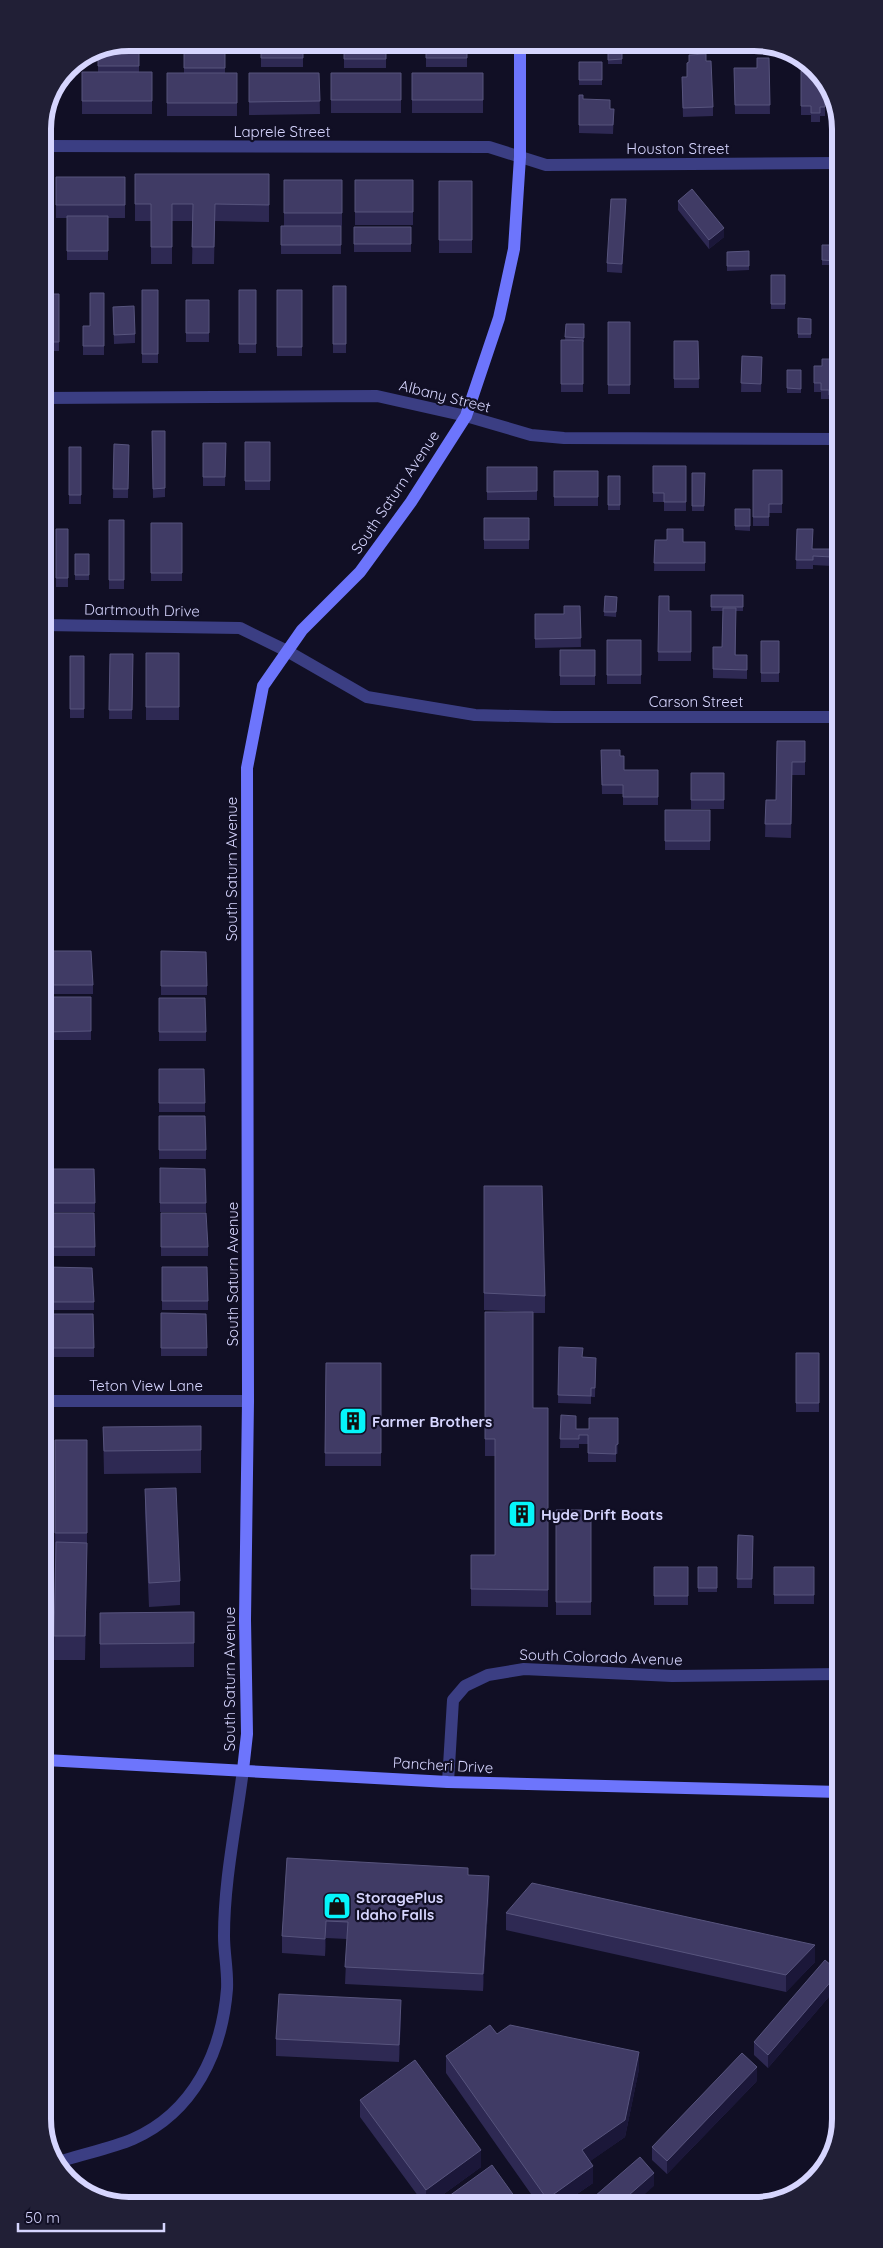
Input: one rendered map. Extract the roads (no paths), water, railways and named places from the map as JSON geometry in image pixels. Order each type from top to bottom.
[{"type":"street","name":"South Saturn Avenue","points":[[244,1770],[246,1734],[245,1620],[248,1401],[247,768],[263,686],[302,630],[360,572],[411,502],[466,416],[499,318],[514,249],[520,157],[520,51]]},
{"type":"street","name":"Laprele Street","points":[[51,146],[489,147],[520,157]]},
{"type":"street","name":"Houston Street","points":[[520,157],[546,165],[832,163]]},
{"type":"street","name":"Albany Street","points":[[51,398],[377,396],[466,416],[531,435],[564,438],[832,439]]},
{"type":"street","name":"Dartmouth Drive","points":[[51,625],[240,628]]},
{"type":"street","name":"Carson Street","points":[[240,628],[287,651],[367,696],[475,715],[554,717],[832,717]]},
{"type":"street","name":"Teton View Lane","points":[[51,1401],[248,1401]]},
{"type":"street","name":"South Colorado Avenue","points":[[448,1782],[453,1700],[465,1686],[488,1675],[524,1669],[672,1676],[832,1674]]},
{"type":"street","name":"Pancheri Drive","points":[[51,1760],[448,1782],[832,1792]]},
{"type":"street","points":[[65,2160],[134,2139],[166,2120],[198,2085],[216,2050],[224,2014],[227,1981],[224,1936],[227,1896],[244,1770]]},
{"type":"place","name":"Farmer Brothers","points":[[353,1421]]},
{"type":"place","name":"Hyde Drift Boats","points":[[522,1514]]},
{"type":"place","name":"StoragePlus Idaho Falls","points":[[337,1906]]}]
